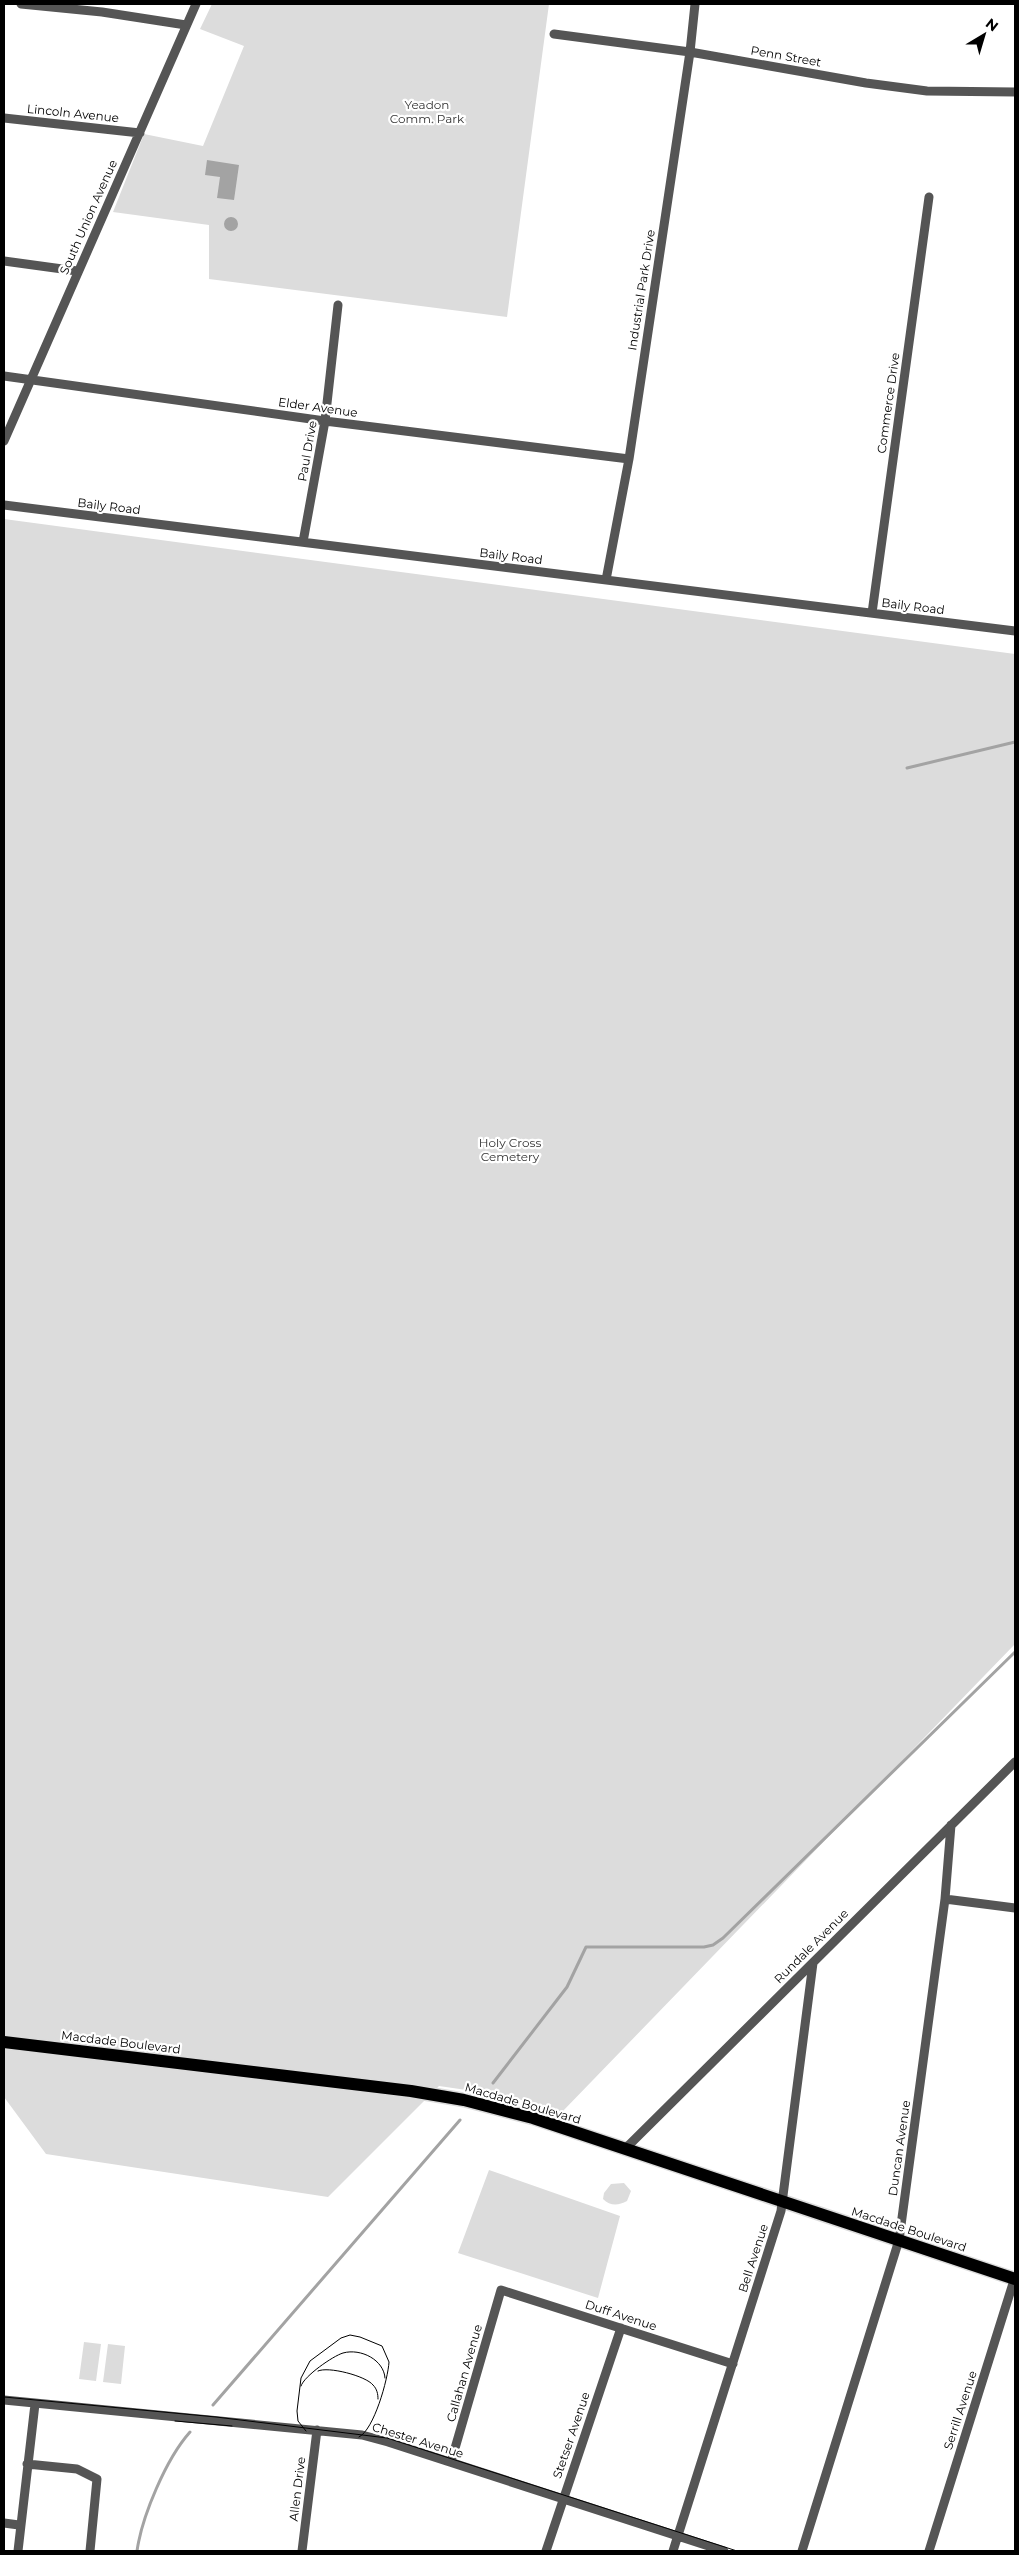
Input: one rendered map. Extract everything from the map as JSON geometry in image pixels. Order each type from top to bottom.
[{"type":"main road","name":"Macdade Boulevard","points":[[4,2042],[437,2095],[510,2111],[1015,2278]]},
{"type":"street","points":[[21,4],[102,8],[186,25]]},
{"type":"street","name":"South Union Avenue","points":[[4,441],[77,270],[140,133],[196,4]]},
{"type":"street","name":"Industrial Park Drive","points":[[606,580],[629,460],[690,52],[695,4]]},
{"type":"street","name":"Penn Street","points":[[554,34],[690,52],[916,90],[1015,92]]},
{"type":"street","name":"Lincoln Avenue","points":[[4,118],[140,133]]},
{"type":"street","name":"Commerce Drive","points":[[872,613],[929,197]]},
{"type":"street","points":[[4,261],[77,270]]},
{"type":"street","name":"Paul Drive","points":[[303,542],[325,421],[338,305]]},
{"type":"street","name":"Elder Avenue","points":[[4,376],[31,378],[325,421],[629,460]]},
{"type":"street","name":"Baily Road","points":[[4,505],[1015,631]]},
{"type":"street","name":"Rundale Avenue","points":[[625,2149],[1015,1762]]},
{"type":"street","name":"Duncan Avenue","points":[[802,2551],[899,2240],[945,1899],[951,1825]]},
{"type":"street","points":[[945,1899],[1015,1908]]},
{"type":"street","name":"Bell Avenue","points":[[673,2551],[783,2201],[813,1963]]},
{"type":"street","name":"Serrill Avenue","points":[[928,2551],[1015,2278]]},
{"type":"street","name":"Duff Avenue","points":[[501,2290],[733,2364]]},
{"type":"street","name":"Callahan Avenue","points":[[451,2462],[501,2290]]},
{"type":"street","name":"Stetser Avenue","points":[[546,2551],[621,2328]]},
{"type":"street","name":"Chester Avenue","points":[[4,2400],[362,2435],[724,2551]]},
{"type":"street","points":[[18,2551],[19,2525],[35,2404]]},
{"type":"street","name":"Allen Drive","points":[[302,2551],[317,2430]]},
{"type":"street","points":[[27,2464],[77,2469],[97,2479],[90,2551]]},
{"type":"street","points":[[4,2523],[19,2525]]},
{"type":"green space","name":"Yeadon Comm. Park","points":[[212,4],[549,4],[507,317],[209,279],[209,225],[113,212],[144,134],[203,146],[244,46],[200,29]]},
{"type":"green space","name":"Holy Cross Cemetery","points":[[4,519],[1015,654],[1015,1644],[562,2112],[508,2096],[439,2086],[328,2197],[46,2154],[4,2097]]},
{"type":"green space","points":[[489,2170],[620,2216],[598,2298],[458,2253]]},
{"type":"green space","points":[[624,2183],[631,2191],[627,2201],[614,2204],[608,2203],[603,2199],[604,2193],[611,2184]]},
{"type":"green space","points":[[84,2342],[101,2344],[96,2381],[79,2379]]},
{"type":"green space","points":[[108,2344],[125,2346],[121,2384],[103,2382]]},
{"type":"shaded area","points":[[207,160],[239,165],[234,200],[217,198],[220,177],[205,175]]},
{"type":"shaded area","points":[[231,217],[236,219],[238,224],[236,229],[231,231],[226,229],[224,224],[226,219]]},
{"type":"waterway","points":[[907,768],[1015,742]]},
{"type":"waterway","points":[[493,2083],[567,1987],[586,1947],[704,1947],[713,1945],[723,1938],[1015,1652]]},
{"type":"waterway","points":[[213,2405],[460,2120]]},
{"type":"waterway","points":[[137,2551],[144,2521],[156,2488],[172,2457],[190,2432]]},
{"type":"tram line","points":[[306,2431],[298,2421],[297,2411],[301,2378],[310,2361],[341,2338],[350,2335],[382,2346],[389,2362],[386,2380],[375,2415],[365,2432],[359,2437]]},
{"type":"tram line","points":[[301,2386],[307,2377],[326,2362],[338,2355],[350,2352],[364,2354],[376,2361],[381,2366],[385,2378]]},
{"type":"tram line","points":[[318,2371],[338,2371],[363,2378],[374,2387],[378,2399]]},
{"type":"tram line","points":[[4,2397],[216,2417],[387,2438],[737,2551]]},
{"type":"tram line","points":[[175,2421],[232,2426]]}]
